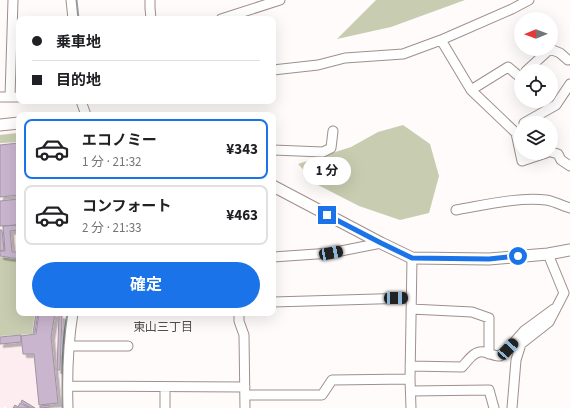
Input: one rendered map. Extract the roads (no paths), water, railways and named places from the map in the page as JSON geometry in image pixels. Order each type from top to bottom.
[{"type":"street","points":[[0,97],[14,97],[13,0]]},
{"type":"street","points":[[71,0],[73,16]]},
{"type":"street","points":[[150,0],[151,16]]},
{"type":"street","points":[[230,16],[280,0]]},
{"type":"street","points":[[276,70],[318,65],[345,58],[404,54],[441,40],[529,0]]},
{"type":"street","points":[[441,40],[471,90],[512,130]]},
{"type":"street","points":[[534,64],[550,50],[560,53],[568,60]]},
{"type":"street","points":[[471,90],[508,67],[514,70]]},
{"type":"street","points":[[536,116],[556,105],[570,84]]},
{"type":"street","points":[[0,126],[16,123]]},
{"type":"street","points":[[276,150],[323,152],[331,148],[333,131]]},
{"type":"street","points":[[558,154],[561,160],[570,166]]},
{"type":"street","points":[[276,188],[412,258],[489,259],[548,254],[570,250]]},
{"type":"street","points":[[456,210],[500,202],[524,200],[547,200],[570,208]]},
{"type":"street","points":[[276,257],[331,253],[381,243]]},
{"type":"street","points":[[512,408],[516,360],[521,344],[549,322],[567,292],[548,254]]},
{"type":"street","points":[[411,408],[410,366],[412,258]]},
{"type":"street","points":[[276,302],[411,298]]},
{"type":"street","points":[[410,366],[462,367],[476,353],[482,351],[494,356],[500,356],[524,331],[557,307]]},
{"type":"street","points":[[411,309],[472,312],[489,318],[490,354]]},
{"type":"street","points":[[68,408],[69,346],[72,316]]},
{"type":"street","points":[[239,316],[239,321],[244,335],[245,408]]},
{"type":"street","points":[[69,346],[128,346]]},
{"type":"street","points":[[68,386],[164,387],[322,395],[332,380],[410,379]]},
{"type":"street","points":[[164,387],[165,408]]},
{"type":"street","points":[[411,391],[489,390],[494,408]]},
{"type":"waterway","points":[[76,0],[78,16]]},
{"type":"waterway","points":[[63,408],[64,348],[68,316]]},
{"type":"district","name":"東山三丁目","points":[[163,327]]}]
